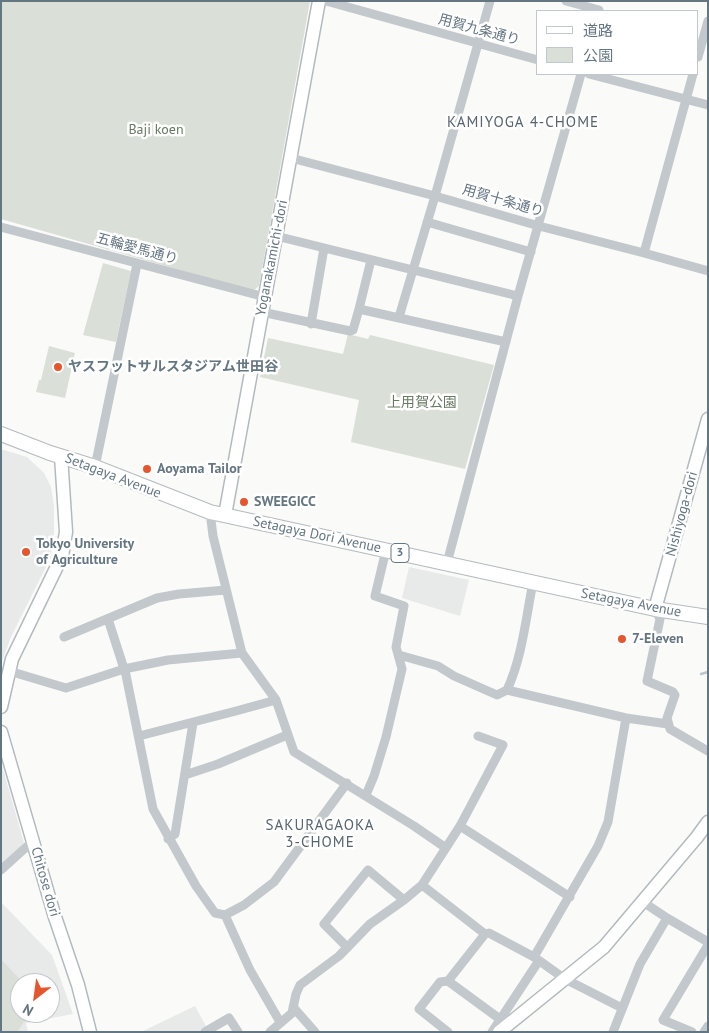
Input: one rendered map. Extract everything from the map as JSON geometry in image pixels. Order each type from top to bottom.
[{"type":"main road","name":"Setagaya Avenue","points":[[1,434],[95,467],[210,512],[225,515]]},
{"type":"main road","name":"Setagaya Dori Avenue","points":[[225,515],[656,609]]},
{"type":"main road","name":"Setagaya Avenue","points":[[656,609],[708,617]]},
{"type":"street","name":"Yoganakamichi-dori","points":[[225,515],[319,1]]},
{"type":"street","name":"用賀九条通り","points":[[326,1],[536,59]]},
{"type":"street","points":[[399,317],[490,1]]},
{"type":"street","points":[[566,1],[599,7]]},
{"type":"street","points":[[699,53],[708,21]]},
{"type":"street","points":[[447,563],[518,296],[581,75]]},
{"type":"street","points":[[593,75],[708,105]]},
{"type":"street","points":[[644,253],[693,75]]},
{"type":"street","name":"用賀十条通り","points":[[291,158],[708,271]]},
{"type":"street","points":[[427,222],[531,252]]},
{"type":"street","name":"五輪愛馬通り","points":[[1,227],[265,297]]},
{"type":"street","points":[[276,236],[518,296]]},
{"type":"street","points":[[311,324],[324,248]]},
{"type":"street","points":[[262,312],[311,324],[353,330],[372,260]]},
{"type":"street","points":[[95,467],[137,264]]},
{"type":"street","points":[[359,308],[506,342]]},
{"type":"street","name":"Nishiyoga-dori","points":[[656,609],[708,419]]},
{"type":"street","points":[[1,707],[9,671],[18,645],[58,566],[65,543],[66,532],[60,456]]},
{"type":"street","points":[[210,512],[212,536],[242,652],[276,700],[294,752],[366,795],[446,848]]},
{"type":"street","points":[[366,795],[386,737],[402,669],[396,647],[404,606],[375,596],[386,550]]},
{"type":"street","points":[[399,655],[438,666],[454,676],[497,695],[507,690],[512,680],[533,582]]},
{"type":"street","points":[[64,637],[157,598],[226,590]]},
{"type":"street","points":[[656,609],[660,619],[647,681],[673,692],[675,695],[667,718],[670,729],[708,751]]},
{"type":"street","points":[[108,620],[124,669],[153,809],[168,839],[196,886],[215,913],[219,915],[225,914],[254,899],[274,882],[347,784]]},
{"type":"street","points":[[9,671],[66,688],[124,669],[168,660],[242,652]]},
{"type":"street","points":[[507,690],[626,718],[668,724]]},
{"type":"street","points":[[139,736],[276,700]]},
{"type":"street","points":[[502,1025],[598,846],[608,822],[626,718]]},
{"type":"street","points":[[168,839],[175,834],[193,723]]},
{"type":"street","name":"Chitose dori","points":[[1,732],[56,922],[78,984],[90,1032]]},
{"type":"street","points":[[185,775],[218,764],[287,735]]},
{"type":"street","points":[[270,1032],[292,1013],[300,985],[339,956],[370,924],[422,885],[460,826],[503,745],[478,736]]},
{"type":"street","points":[[492,1032],[565,979],[604,947],[708,822]]},
{"type":"street","points":[[460,826],[570,897]]},
{"type":"street","points":[[1,870],[33,841]]},
{"type":"street","points":[[347,947],[324,924],[368,870],[404,900]]},
{"type":"street","points":[[422,885],[485,934],[489,933],[565,979],[622,1008]]},
{"type":"street","points":[[642,902],[708,944],[663,1020],[692,1032]]},
{"type":"street","points":[[225,914],[250,970],[280,1022]]},
{"type":"street","points":[[613,1032],[640,964],[667,918]]},
{"type":"street","points":[[448,1032],[419,1009],[440,982],[448,981],[485,934]]},
{"type":"street","points":[[448,981],[502,1025]]},
{"type":"street","points":[[293,1006],[315,1032]]},
{"type":"street","points":[[205,1032],[229,1018],[238,1032]]},
{"type":"street","points":[[704,1032],[708,1026]]},
{"type":"shaded area","name":"Tokyo University of Agriculture","points":[[1,449],[27,457],[44,473],[51,487],[54,506],[54,531],[51,557],[11,637],[1,664]]},
{"type":"shaded area","points":[[409,567],[469,580],[460,616],[402,598]]},
{"type":"shaded area","points":[[1,762],[24,843],[1,867]]},
{"type":"shaded area","points":[[1,902],[52,955],[58,973],[10,973],[10,1023],[26,1023],[28,1032],[1,1032]]},
{"type":"shaded area","points":[[60,977],[73,1014],[60,1016]]},
{"type":"shaded area","points":[[195,1006],[207,1028],[201,1032],[141,1032]]},
{"type":"green space","name":"Baji koen","points":[[1,1],[310,1],[259,286],[253,291],[1,219]]},
{"type":"green space","points":[[103,263],[131,271],[116,342],[83,335]]},
{"type":"green space","name":"上用賀公園","points":[[348,334],[368,339],[370,335],[494,365],[465,469],[351,442],[359,400],[260,377],[268,338],[343,354]]},
{"type":"green space","name":"ヤスフットサルスタジアム世田谷","points":[[49,346],[75,353],[65,398],[36,392],[39,380],[41,380]]},
{"type":"green space","points":[[1,959],[14,973],[10,973],[10,1023],[23,1023],[17,1032],[1,1032]]},
{"type":"waterway","points":[[701,674],[708,672]]},
{"type":"place","name":"ヤスフットサルスタジアム世田谷","points":[[58,367]]},
{"type":"place","name":"Aoyama Tailor","points":[[147,469]]},
{"type":"place","name":"SWEEGICC","points":[[244,502]]},
{"type":"place","name":"Tokyo University of Agriculture","points":[[26,552]]},
{"type":"place","name":"7-Eleven","points":[[622,639]]},
{"type":"district","name":"KAMIYOGA 4-CHOME","points":[[523,123]]},
{"type":"district","name":"SAKURAGAOKA 3-CHOME","points":[[320,834]]}]
